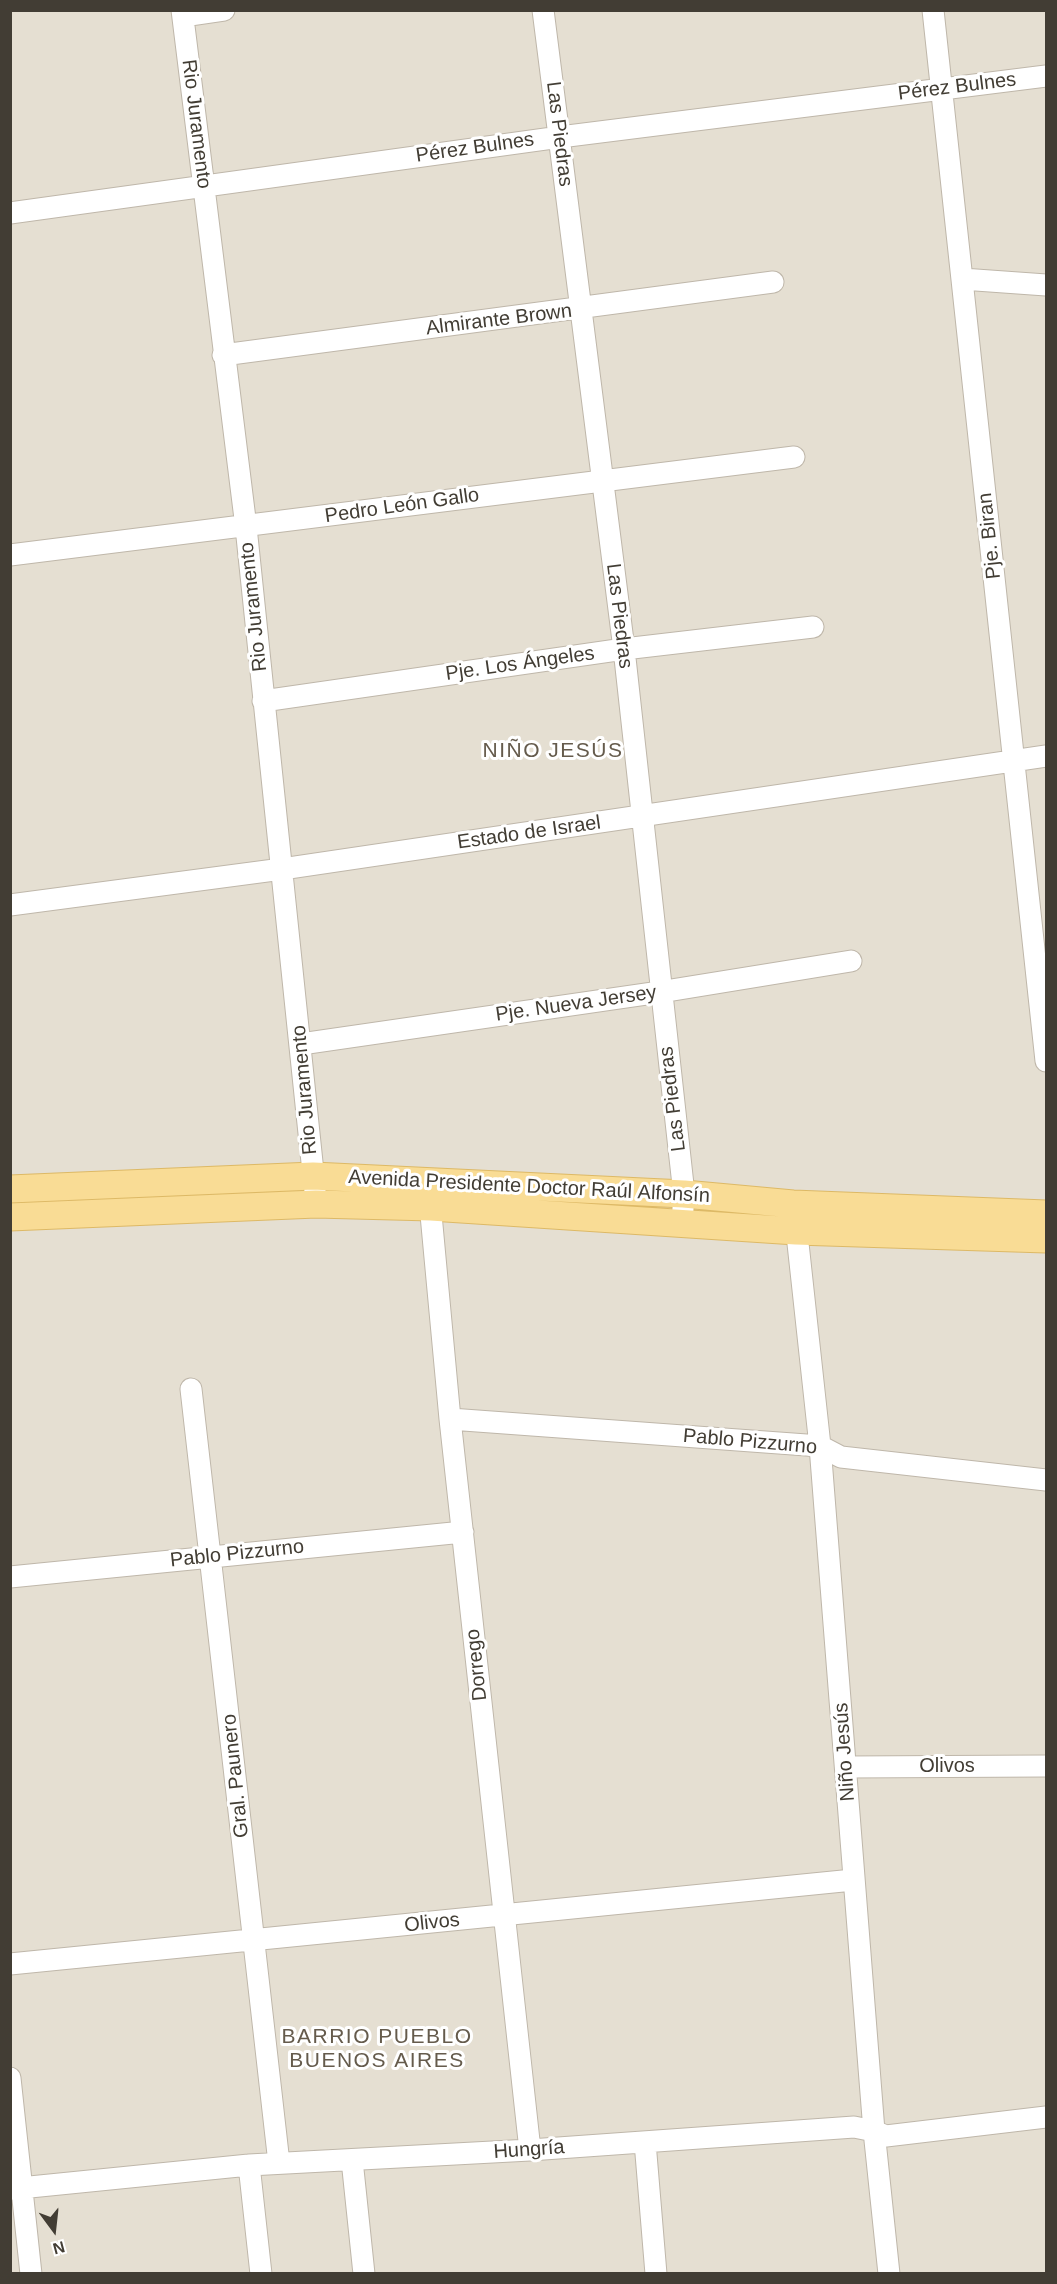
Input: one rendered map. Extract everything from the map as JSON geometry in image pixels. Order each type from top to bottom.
[{"type":"main road","name":"Avenida Presidente Doctor Raúl Alfonsín","points":[[10,1189],[313,1176],[684,1194],[793,1204],[1047,1214]]},
{"type":"main road","name":"Avenida Presidente Doctor Raúl Alfonsín","points":[[11,1217],[316,1204],[431,1207],[796,1231],[1047,1239]]},
{"type":"street","points":[[182,13],[225,10]]},
{"type":"street","name":"Las Piedras","points":[[543,10],[624,650],[684,1194],[682,1223]]},
{"type":"street","name":"Pje. Biran","points":[[933,10],[1047,1061]]},
{"type":"street","name":"Rio Juramento","points":[[182,13],[246,527],[316,1204]]},
{"type":"street","name":"Pérez Bulnes","points":[[10,213],[204,184],[1047,76]]},
{"type":"street","points":[[962,279],[1047,285]]},
{"type":"street","name":"Almirante Brown","points":[[223,355],[581,310],[773,282]]},
{"type":"street","name":"Pedro León Gallo","points":[[10,555],[794,457]]},
{"type":"street","name":"Pje. Los Ángeles","points":[[263,700],[624,650],[813,627]]},
{"type":"street","name":"Estado de Israel","points":[[10,905],[282,868],[1047,756]]},
{"type":"street","name":"Pje. Nueva Jersey","points":[[301,1044],[660,992],[851,961]]},
{"type":"street","name":"Dorrego","points":[[428,1180],[450,1419],[530,2150]]},
{"type":"street","name":"Niño Jesús","points":[[793,1204],[820,1446],[853,1880],[874,2131],[889,2274]]},
{"type":"street","points":[[10,1210],[11,1217]]},
{"type":"street","name":"Gral. Paunero","points":[[191,1389],[212,1557],[279,2163]]},
{"type":"street","name":"Pablo Pizzurno","points":[[450,1419],[820,1446],[841,1457],[1047,1480]]},
{"type":"street","name":"Pablo Pizzurno","points":[[10,1577],[463,1532]]},
{"type":"street","name":"Olivos","points":[[846,1767],[1047,1766]]},
{"type":"street","name":"Olivos","points":[[10,1964],[853,1880]]},
{"type":"street","points":[[10,2078],[16,2188],[31,2274]]},
{"type":"street","name":"Hungría","points":[[16,2188],[249,2165],[530,2150],[854,2127],[886,2136],[1047,2117]]},
{"type":"street","points":[[645,2142],[656,2274]]},
{"type":"street","points":[[352,2160],[364,2274]]},
{"type":"street","points":[[249,2165],[261,2274]]},
{"type":"shaded area","points":[[11,11],[1046,11],[1046,2273],[11,2273]]},
{"type":"district","name":"NIÑO JESÚS","points":[[553,751]]},
{"type":"district","name":"BARRIO PUEBLO BUENOS AIRES","points":[[377,2049]]}]
